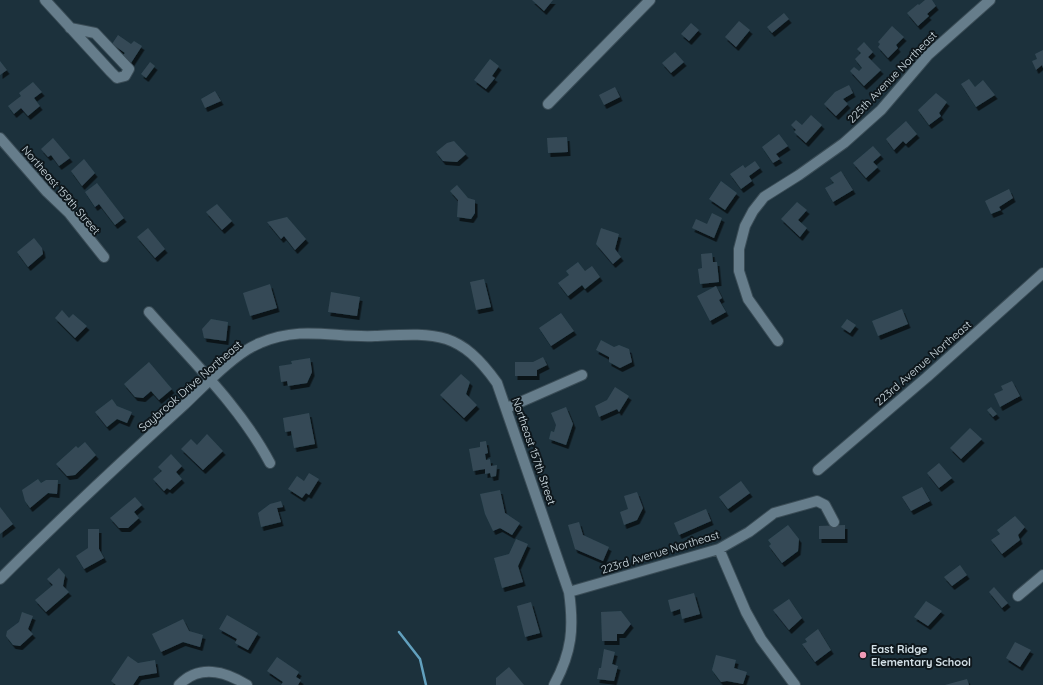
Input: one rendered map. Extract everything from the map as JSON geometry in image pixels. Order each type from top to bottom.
[{"type":"street","points":[[45,0],[70,28],[117,78],[125,76],[129,69],[95,33],[70,28]]},
{"type":"street","points":[[548,104],[650,0]]},
{"type":"street","name":"225th Avenue Northeast","points":[[778,341],[748,299],[739,271],[739,249],[745,226],[753,211],[764,197],[799,175],[844,143],[881,110],[928,55],[990,0]]},
{"type":"street","name":"Northeast 159th Street","points":[[0,138],[47,192],[68,213],[104,257]]},
{"type":"street","name":"223rd Avenue Northeast","points":[[818,470],[927,377],[1043,273]]},
{"type":"street","points":[[149,312],[239,414],[262,446],[270,462]]},
{"type":"street","name":"Saybrook Drive Northeast","points":[[0,578],[210,381],[242,354],[260,343],[293,334],[323,333],[366,337],[429,335],[447,338]]},
{"type":"street","name":"Northeast 157th Street","points":[[447,338],[468,350],[484,364],[497,383],[507,408],[569,592]]},
{"type":"street","points":[[507,408],[582,375]]},
{"type":"street","name":"223rd Avenue Northeast","points":[[569,592],[719,549],[749,532],[774,513],[802,504],[817,501],[825,505],[834,522]]},
{"type":"street","points":[[719,549],[746,612],[761,639],[794,685]]},
{"type":"street","points":[[1018,596],[1043,575]]},
{"type":"street","points":[[554,685],[561,672],[570,644],[573,619],[569,592]]},
{"type":"street","points":[[179,685],[194,674],[208,671],[224,673],[247,685]]},
{"type":"building","points":[[532,0],[553,0],[544,11]]},
{"type":"building","points":[[925,0],[932,0],[936,6],[927,14],[929,16],[918,26],[907,13]]},
{"type":"building","points":[[784,13],[789,19],[772,33],[767,27]]},
{"type":"building","points":[[739,21],[750,30],[736,47],[725,37]]},
{"type":"building","points":[[691,23],[699,30],[689,41],[681,34]]},
{"type":"building","points":[[892,26],[904,37],[896,45],[898,48],[888,58],[878,47],[880,44],[878,42]]},
{"type":"building","points":[[118,35],[131,44],[134,41],[142,46],[131,63],[122,56],[125,53],[112,44]]},
{"type":"building","points":[[864,42],[873,52],[868,57],[881,70],[864,86],[850,71],[854,67],[859,71],[862,68],[855,59],[861,53],[857,49]]},
{"type":"building","points":[[1043,50],[1043,68],[1042,65],[1036,70],[1032,61],[1037,59],[1035,54]]},
{"type":"building","points":[[675,52],[684,62],[671,73],[662,63]]},
{"type":"building","points":[[490,59],[499,66],[492,76],[495,78],[486,89],[474,80]]},
{"type":"building","points":[[0,61],[7,70],[0,75]]},
{"type":"building","points":[[150,62],[155,66],[146,78],[141,74]]},
{"type":"building","points":[[969,79],[975,87],[983,80],[995,95],[976,107],[961,84]]},
{"type":"building","points":[[33,82],[42,92],[34,98],[40,106],[28,116],[21,108],[14,114],[8,106],[21,96],[19,93]]},
{"type":"building","points":[[849,85],[853,93],[843,99],[848,104],[836,116],[824,104],[835,92]]},
{"type":"building","points":[[615,87],[620,97],[604,105],[599,95]]},
{"type":"building","points":[[215,91],[221,101],[205,108],[201,99]]},
{"type":"building","points":[[936,93],[947,102],[939,113],[941,116],[929,125],[918,110]]},
{"type":"building","points":[[811,115],[822,125],[806,143],[794,132],[796,130],[791,125],[796,120],[802,125]]},
{"type":"building","points":[[906,121],[917,134],[906,144],[903,141],[894,150],[886,139]]},
{"type":"building","points":[[779,134],[788,146],[776,154],[780,159],[773,163],[762,147]]},
{"type":"building","points":[[567,137],[568,152],[548,153],[547,138]]},
{"type":"building","points":[[53,138],[70,158],[59,166],[51,155],[48,157],[41,149]]},
{"type":"building","points":[[454,141],[466,154],[457,162],[443,161],[436,152],[447,143]]},
{"type":"building","points":[[873,146],[881,155],[873,162],[878,167],[866,178],[853,163]]},
{"type":"building","points":[[84,159],[95,173],[82,186],[71,171]]},
{"type":"building","points":[[755,161],[760,168],[749,176],[752,181],[741,189],[730,174],[743,165],[745,168]]},
{"type":"building","points":[[841,171],[853,190],[833,202],[825,188],[834,183],[830,178]]},
{"type":"building","points":[[721,181],[737,193],[725,210],[709,199]]},
{"type":"building","points":[[97,183],[124,218],[115,225],[99,204],[95,207],[85,192]]},
{"type":"building","points":[[457,185],[468,198],[475,200],[475,213],[471,219],[457,217],[458,200],[450,191]]},
{"type":"building","points":[[1009,189],[1013,198],[999,207],[1001,210],[991,214],[985,201]]},
{"type":"building","points":[[797,202],[807,210],[798,220],[807,228],[800,237],[781,219]]},
{"type":"building","points":[[217,204],[232,221],[222,230],[206,212]]},
{"type":"building","points":[[712,213],[722,218],[714,238],[692,228],[696,219],[707,224]]},
{"type":"building","points":[[287,217],[306,239],[295,250],[284,236],[281,239],[267,222]]},
{"type":"building","points":[[148,228],[165,249],[155,258],[137,237]]},
{"type":"building","points":[[601,228],[619,234],[615,249],[621,257],[613,264],[596,244]]},
{"type":"building","points":[[34,238],[42,248],[43,254],[28,267],[17,252]]},
{"type":"building","points":[[712,253],[713,262],[717,262],[719,282],[700,284],[698,269],[702,268],[701,254]]},
{"type":"building","points":[[578,262],[585,271],[592,266],[600,277],[585,289],[582,285],[568,296],[558,283],[569,275],[566,271]]},
{"type":"building","points":[[484,279],[491,307],[476,310],[470,282]]},
{"type":"building","points":[[270,284],[277,308],[250,316],[243,293]]},
{"type":"building","points":[[716,286],[722,298],[719,300],[726,312],[710,321],[697,296]]},
{"type":"building","points":[[331,292],[360,297],[357,316],[328,312]]},
{"type":"building","points":[[902,309],[908,324],[878,336],[872,321]]},
{"type":"building","points":[[62,310],[69,318],[73,314],[87,326],[75,338],[55,318]]},
{"type":"building","points":[[561,313],[574,331],[551,346],[539,328]]},
{"type":"building","points":[[211,319],[228,322],[226,341],[204,338],[202,329]]},
{"type":"building","points":[[847,319],[856,325],[850,333],[841,327]]},
{"type":"building","points":[[601,340],[614,347],[619,345],[629,349],[632,362],[620,368],[609,362],[609,357],[596,350]]},
{"type":"building","points":[[543,357],[547,365],[537,370],[537,376],[515,376],[515,362],[533,362]]},
{"type":"building","points":[[310,358],[312,372],[307,383],[288,386],[287,381],[281,382],[279,366],[292,364],[291,361]]},
{"type":"building","points":[[149,362],[172,389],[159,400],[151,391],[143,398],[135,397],[124,384]]},
{"type":"building","points":[[461,374],[470,382],[466,394],[477,405],[464,418],[440,395]]},
{"type":"building","points":[[1012,381],[1020,396],[1000,407],[994,394],[1003,390],[1001,386]]},
{"type":"building","points":[[615,387],[629,396],[619,412],[617,409],[599,417],[595,406],[607,400]]},
{"type":"building","points":[[112,399],[117,406],[132,412],[127,423],[117,419],[107,427],[95,412]]},
{"type":"building","points":[[566,407],[573,424],[566,445],[549,439],[551,431],[554,432],[556,425],[551,413]]},
{"type":"building","points":[[991,407],[997,414],[993,417],[987,410]]},
{"type":"building","points":[[309,413],[315,444],[294,448],[291,431],[285,432],[283,418]]},
{"type":"building","points":[[970,428],[982,439],[961,459],[950,448]]},
{"type":"building","points":[[207,434],[223,451],[203,470],[181,449],[191,439],[197,445]]},
{"type":"building","points":[[486,441],[488,453],[485,454],[486,460],[490,459],[491,466],[497,465],[496,476],[491,477],[490,473],[485,474],[485,469],[473,471],[469,449],[480,447],[480,442]]},
{"type":"building","points":[[85,442],[96,455],[75,475],[67,476],[56,464],[76,446],[78,448]]},
{"type":"building","points":[[171,454],[182,466],[176,472],[182,479],[170,490],[167,488],[164,491],[153,479],[162,471],[158,467]]},
{"type":"building","points":[[939,463],[952,478],[939,488],[927,473]]},
{"type":"building","points":[[309,473],[319,479],[309,495],[306,493],[302,498],[288,489],[297,476],[304,481]]},
{"type":"building","points":[[38,479],[41,483],[46,480],[58,480],[57,494],[48,493],[30,508],[25,501],[22,490]]},
{"type":"building","points":[[741,481],[750,493],[728,509],[719,497]]},
{"type":"building","points":[[922,487],[930,501],[911,511],[902,497]]},
{"type":"building","points":[[500,490],[505,513],[520,523],[512,535],[500,528],[493,531],[485,514],[480,494]]},
{"type":"building","points":[[637,492],[643,508],[637,520],[624,525],[620,512],[628,509],[624,496]]},
{"type":"building","points":[[135,497],[142,505],[134,512],[139,518],[128,528],[119,528],[110,518]]},
{"type":"building","points":[[281,501],[283,507],[277,508],[281,522],[261,527],[258,513],[270,504]]},
{"type":"building","points":[[0,507],[13,524],[0,534]]},
{"type":"building","points":[[706,509],[711,521],[679,535],[674,523]]},
{"type":"building","points":[[1015,516],[1025,527],[1018,535],[1020,540],[1002,554],[991,540],[1000,534],[997,530]]},
{"type":"building","points":[[579,522],[583,535],[609,547],[603,561],[575,549],[568,525]]},
{"type":"building","points":[[788,525],[799,539],[798,551],[782,563],[769,546],[771,544],[768,540]]},
{"type":"building","points":[[845,525],[845,539],[819,539],[819,526]]},
{"type":"building","points":[[88,529],[99,529],[99,549],[104,558],[84,569],[76,556],[88,548]]},
{"type":"building","points":[[516,539],[528,544],[518,566],[523,582],[502,588],[494,558],[509,554]]},
{"type":"building","points":[[960,565],[967,575],[952,586],[944,577]]},
{"type":"building","points":[[59,568],[65,575],[63,586],[69,592],[46,612],[35,600],[53,585],[47,579]]},
{"type":"building","points":[[994,587],[1008,603],[1002,608],[989,592]]},
{"type":"building","points":[[694,593],[700,614],[682,619],[680,609],[671,612],[668,600]]},
{"type":"building","points":[[789,599],[802,618],[789,630],[773,610]]},
{"type":"building","points":[[926,601],[942,611],[928,626],[914,617]]},
{"type":"building","points":[[531,602],[540,633],[525,637],[517,606]]},
{"type":"building","points":[[621,611],[631,624],[623,634],[617,634],[617,641],[602,641],[601,612]]},
{"type":"building","points":[[22,612],[33,616],[28,629],[33,634],[20,646],[13,645],[6,636],[7,631],[19,622]]},
{"type":"building","points":[[227,615],[258,633],[248,650],[235,643],[237,639],[219,629]]},
{"type":"building","points":[[183,619],[189,631],[203,635],[200,647],[183,642],[161,652],[152,634]]},
{"type":"building","points":[[818,629],[831,650],[815,662],[802,644],[807,642],[805,639]]},
{"type":"building","points":[[1015,642],[1031,650],[1020,667],[1006,658]]},
{"type":"building","points":[[604,649],[615,652],[612,664],[618,666],[614,681],[597,679],[599,668],[601,668]]},
{"type":"building","points":[[716,655],[736,660],[734,668],[747,672],[743,684],[727,681],[721,682],[712,670]]},
{"type":"building","points":[[128,656],[138,663],[155,660],[157,673],[139,676],[133,685],[116,685],[111,681]]},
{"type":"building","points":[[277,657],[299,672],[296,677],[301,680],[298,685],[281,685],[283,682],[267,671]]},
{"type":"building","points":[[509,667],[524,685],[496,685],[496,678]]},
{"type":"building","points":[[967,679],[969,685],[945,685]]},
{"type":"waterway","points":[[399,632],[420,659],[426,685]]},
{"type":"place","name":"East Ridge Elementary School","points":[[863,655]]}]
